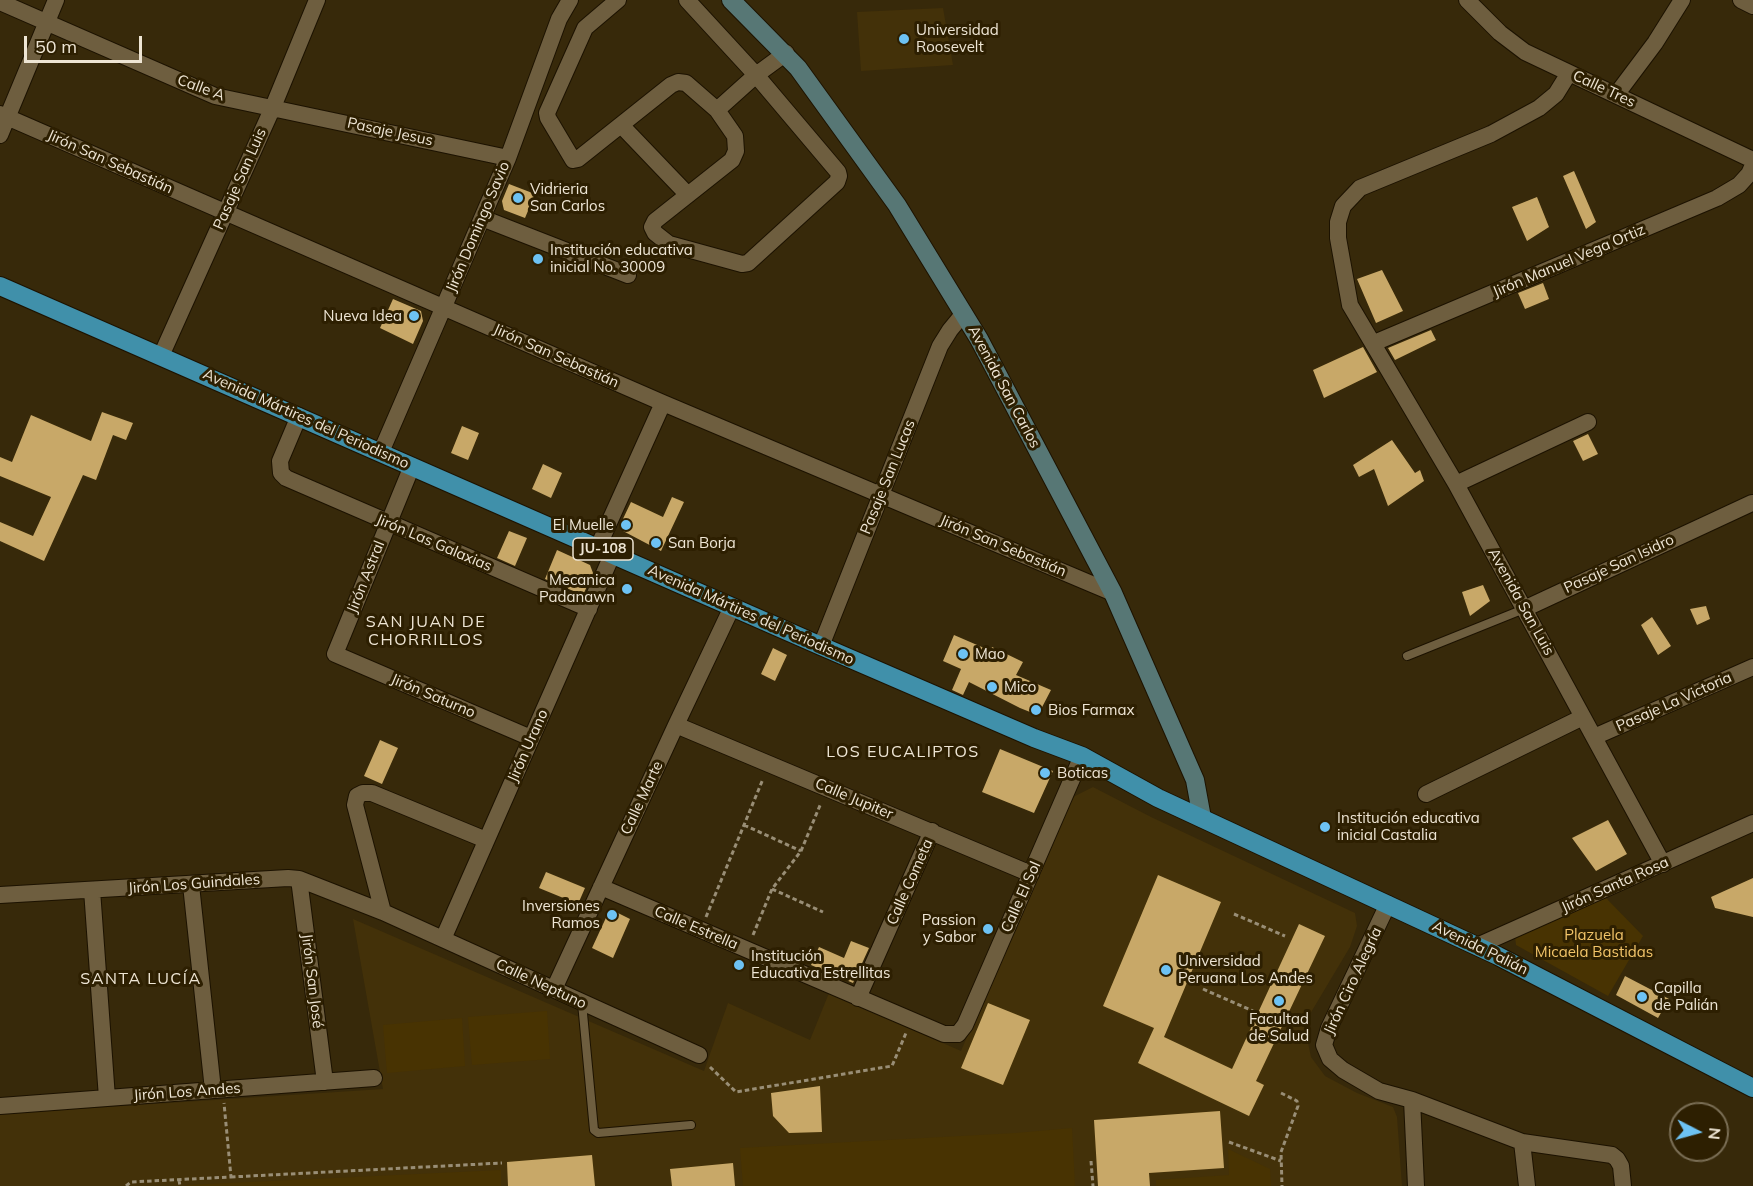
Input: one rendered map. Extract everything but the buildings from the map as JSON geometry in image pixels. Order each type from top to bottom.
[{"type":"main road","name":"Avenida San Carlos","points":[[731,0],[798,68],[897,205],[979,339],[1113,593],[1195,780],[1202,818]]},
{"type":"main road","name":"Avenida Mártires del Periodismo","points":[[0,286],[821,646],[1034,738],[1082,756],[1158,798],[1202,818]]},
{"type":"main road","name":"Avenida Palián","points":[[1202,818],[1477,946],[1753,1088]]},
{"type":"street","points":[[0,135],[4,115],[56,0]]},
{"type":"street","name":"Pasaje San Luis","points":[[161,356],[273,107],[316,0]]},
{"type":"street","name":"Jirón Domingo Savio","points":[[381,452],[508,158],[559,19],[570,0]]},
{"type":"street","points":[[618,0],[585,28],[547,113],[548,118],[573,160],[578,159],[671,85],[678,82],[686,83],[717,110],[735,136],[736,151],[732,160],[655,221],[652,227],[655,233],[669,244],[742,264],[748,263],[837,182],[838,172],[756,75],[687,0]]},
{"type":"street","name":"Calle Tres","points":[[1467,0],[1500,33],[1525,52],[1753,160]]},
{"type":"street","points":[[1616,95],[1655,43],[1682,0]]},
{"type":"street","points":[[1741,0],[1753,6]]},
{"type":"street","name":"Calle A","points":[[0,2],[215,96],[273,107]]},
{"type":"street","points":[[717,110],[756,75],[786,54]]},
{"type":"street","name":"Avenida San Luis","points":[[1569,73],[1556,94],[1539,108],[1491,134],[1360,188],[1348,199],[1340,214],[1338,238],[1350,305],[1456,484],[1663,864]]},
{"type":"street","name":"Pasaje Jesus","points":[[273,107],[508,158]]},
{"type":"street","name":"Jirón San Sebastián","points":[[4,115],[663,403],[1113,593]]},
{"type":"street","points":[[621,125],[688,195]]},
{"type":"street","name":"Jirón Manuel Vega Ortiz","points":[[1374,343],[1717,198],[1739,185],[1749,174],[1753,165]]},
{"type":"street","points":[[482,218],[628,275]]},
{"type":"street","name":"Pasaje San Lucas","points":[[821,646],[940,346],[964,314]]},
{"type":"street","name":"Jirón Urano","points":[[442,939],[589,609],[605,550],[663,403]]},
{"type":"street","name":"Jirón Las Galaxias","points":[[299,416],[280,461],[281,473],[286,478],[589,609]]},
{"type":"street","points":[[1456,484],[1588,423]]},
{"type":"street","name":"Jirón Astral","points":[[335,654],[412,466]]},
{"type":"street","name":"Pasaje San Isidro","points":[[1524,609],[1752,503]]},
{"type":"street","name":"Calle Marte","points":[[554,989],[732,607]]},
{"type":"street","name":"Jirón Saturno","points":[[335,654],[531,738]]},
{"type":"street","name":"Pasaje La Victoria","points":[[1594,737],[1753,667]]},
{"type":"street","points":[[1426,795],[1583,717]]},
{"type":"street","name":"Calle Jupiter","points":[[676,725],[1032,874]]},
{"type":"street","name":"Calle El Sol","points":[[958,1034],[965,1025],[1082,756]]},
{"type":"street","points":[[383,912],[355,805],[357,796],[372,793],[486,840]]},
{"type":"street","name":"Jirón Santa Rosa","points":[[1477,946],[1753,823]]},
{"type":"street","name":"Calle Cometa","points":[[858,998],[932,831]]},
{"type":"street","name":"Jirón Los Guindales","points":[[0,895],[288,878],[299,879],[383,912]]},
{"type":"street","name":"Jirón San José","points":[[299,879],[325,1082]]},
{"type":"street","points":[[191,885],[218,1090]]},
{"type":"street","name":"Calle Estrella","points":[[601,887],[944,1034],[958,1034]]},
{"type":"street","points":[[92,890],[107,1098]]},
{"type":"street","name":"Jirón Ciro Alegría","points":[[1388,904],[1329,1028],[1324,1045],[1330,1059],[1343,1070],[1379,1090],[1412,1100]]},
{"type":"street","name":"Calle Neptuno","points":[[383,912],[699,1055]]},
{"type":"street","name":"Jirón Los Andes","points":[[0,1106],[374,1078]]},
{"type":"street","points":[[1416,1186],[1412,1100],[1522,1142],[1612,1155],[1621,1166],[1623,1186]]},
{"type":"street","points":[[1522,1142],[1527,1186]]},
{"type":"lane","points":[[1407,656],[1524,609]]},
{"type":"lane","points":[[582,1003],[594,1130],[598,1133],[691,1125]]},
{"type":"path","points":[[701,930],[770,764]]},
{"type":"path","points":[[747,950],[772,889],[801,851],[827,788]]},
{"type":"path","points":[[744,825],[801,851]]},
{"type":"path","points":[[772,889],[823,912]]},
{"type":"path","points":[[1234,914],[1285,936]]},
{"type":"path","points":[[1203,989],[1253,1011]]},
{"type":"path","points":[[699,1055],[736,1092],[892,1066],[911,1020]]},
{"type":"path","points":[[218,1090],[231,1177]]},
{"type":"path","points":[[1281,1093],[1297,1101],[1298,1106],[1282,1147],[1282,1186]]},
{"type":"path","points":[[1229,1142],[1281,1161]]},
{"type":"path","points":[[1091,1161],[1093,1186]]},
{"type":"path","points":[[126,1186],[131,1182],[502,1164]]},
{"type":"path","points":[[179,1180],[180,1186]]},
{"type":"shaded area","name":"Universidad Roosevelt","points":[[943,8],[953,65],[861,71],[857,12]]},
{"type":"shaded area","name":"Universidad Peruana Los Andes","points":[[1093,787],[1151,817],[1355,913],[1357,926],[1350,947],[1310,1014],[1307,1038],[1311,1057],[1325,1076],[1357,1093],[1393,1107],[1397,1117],[1402,1186],[0,1186],[0,1114],[383,1089],[353,919],[704,1071],[728,1003],[810,1040],[829,993],[961,1051],[1064,808],[1075,796]]},
{"type":"green space","name":"Plazuela Micaela Bastidas","points":[[1606,898],[1643,936],[1608,996],[1516,945],[1515,936]]},
{"type":"green space","points":[[547,1011],[550,1059],[472,1065],[468,1017]]},
{"type":"green space","points":[[462,1018],[465,1066],[387,1073],[383,1025]]},
{"type":"green space","points":[[1072,1128],[1075,1186],[743,1186],[740,1148]]},
{"type":"green space","points":[[1228,1149],[1270,1169],[1271,1186],[1156,1186],[1156,1180],[1229,1175]]},
{"type":"green space","points":[[501,1170],[501,1186],[187,1186],[187,1185]]},
{"type":"place","name":"Universidad Roosevelt","points":[[904,39]]},
{"type":"place","name":"Vidrieria San Carlos","points":[[518,198]]},
{"type":"place","name":"Institución educativa inicial No. 30009","points":[[538,259]]},
{"type":"place","name":"Nueva Idea","points":[[414,316]]},
{"type":"place","name":"El Muelle","points":[[626,525]]},
{"type":"place","name":"San Borja","points":[[656,543]]},
{"type":"place","name":"Mecanica Padanawn","points":[[627,589]]},
{"type":"place","name":"Mao","points":[[963,654]]},
{"type":"place","name":"Mico","points":[[992,687]]},
{"type":"place","name":"Bios Farmax","points":[[1036,710]]},
{"type":"place","name":"Boticas","points":[[1045,773]]},
{"type":"place","name":"Institución educativa inicial Castalia","points":[[1325,827]]},
{"type":"place","name":"Inversiones Ramos","points":[[612,915]]},
{"type":"place","name":"Passion y Sabor","points":[[988,929]]},
{"type":"place","name":"Institución Educativa Estrellitas","points":[[739,965]]},
{"type":"place","name":"Universidad Peruana Los Andes","points":[[1166,970]]},
{"type":"place","name":"Capilla de Palián","points":[[1642,997]]},
{"type":"place","name":"Facultad de Salud","points":[[1279,1001]]},
{"type":"district","name":"SAN JUAN DE CHORRILLOS","points":[[426,631]]},
{"type":"district","name":"LOS EUCALIPTOS","points":[[903,752]]},
{"type":"district","name":"SANTA LUCÍA","points":[[141,979]]}]
